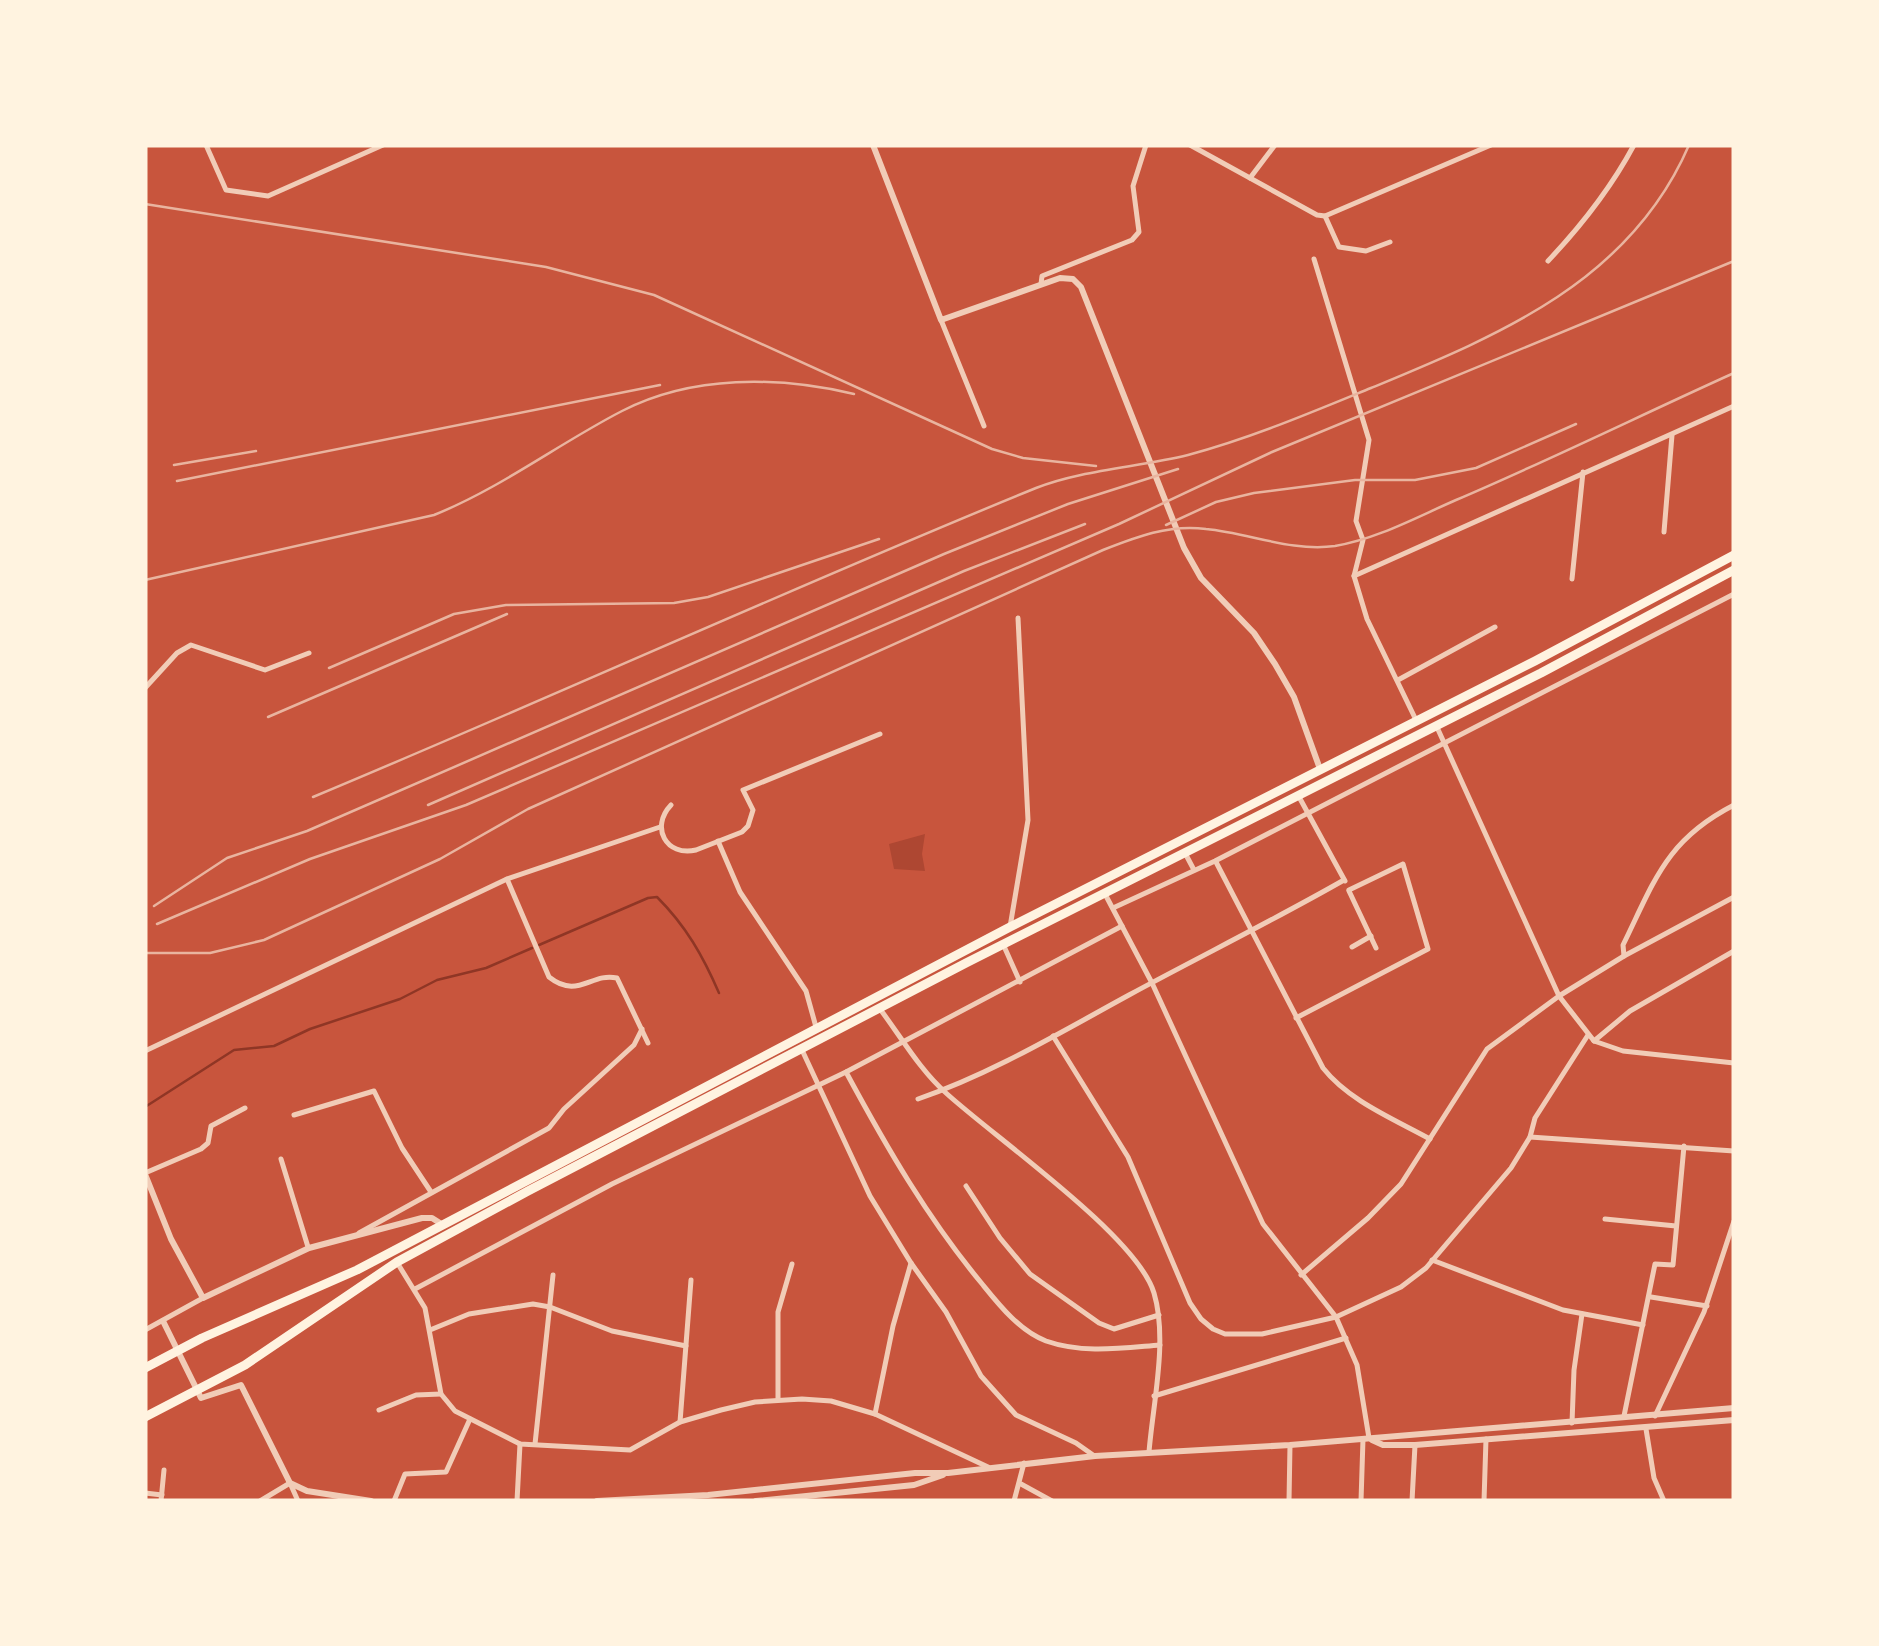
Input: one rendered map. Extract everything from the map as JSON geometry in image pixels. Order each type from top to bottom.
[{"type":"main road","points":[[145,1368],[202,1338],[313,1291],[819,1034],[1010,927],[1734,555]]},
{"type":"main road","points":[[145,1417],[245,1365],[397,1262],[802,1050],[819,1034],[880,1009],[1734,570]]},
{"type":"main road","points":[[1430,714],[1436,725]]},
{"type":"main road","points":[[1096,884],[1103,894]]},
{"type":"street","points":[[206,145],[226,190],[268,196],[383,145]]},
{"type":"street","points":[[873,145],[984,426]]},
{"type":"street","points":[[1041,284],[1042,276],[1132,240],[1139,232],[1133,186],[1146,145]]},
{"type":"street","points":[[1190,145],[1325,216],[1492,145]]},
{"type":"street","points":[[1250,178],[1275,145]]},
{"type":"street","points":[[1468,145],[1477,152]]},
{"type":"street","points":[[1548,261],[1582,224],[1616,178],[1634,145]]},
{"type":"street","points":[[1325,216],[1339,247],[1366,251],[1390,242]]},
{"type":"street","points":[[1314,259],[1368,440],[1356,520],[1362,540],[1354,576],[1368,619],[1416,720]]},
{"type":"street","points":[[942,320],[1060,278],[1073,279],[1082,288],[1184,548],[1202,578],[1254,634],[1294,697],[1320,769]]},
{"type":"street","points":[[1354,576],[1734,406]]},
{"type":"street","points":[[1664,532],[1672,434]]},
{"type":"street","points":[[1572,578],[1583,472]]},
{"type":"street","points":[[1112,908],[1215,861],[1734,594]]},
{"type":"street","points":[[1010,927],[1028,820],[1018,618]]},
{"type":"street","points":[[1398,680],[1494,627]]},
{"type":"street","points":[[145,688],[177,653],[192,646],[265,670],[309,653]]},
{"type":"street","points":[[1436,725],[1558,996],[1591,1038],[1623,1051],[1734,1063]]},
{"type":"street","points":[[670,805],[660,827],[666,842],[680,851],[696,850],[742,832],[751,818],[752,802],[743,790],[880,734]]},
{"type":"street","points":[[1298,796],[1376,948]]},
{"type":"street","points":[[1624,956],[1623,945],[1670,854],[1692,830],[1734,804]]},
{"type":"street","points":[[145,1051],[507,879],[660,827]]},
{"type":"street","points":[[718,841],[740,892],[806,991],[819,1034]]},
{"type":"street","points":[[1185,853],[1194,870]]},
{"type":"street","points":[[1215,861],[1330,1077],[1370,1106],[1430,1139]]},
{"type":"street","points":[[1296,1018],[1428,949],[1403,864],[1349,890]]},
{"type":"street","points":[[507,879],[549,977],[561,985],[576,987],[607,976],[617,978],[648,1042]]},
{"type":"street","points":[[918,1099],[1053,1036],[1252,933],[1344,880]]},
{"type":"street","points":[[1103,894],[1152,983],[1263,1224],[1336,1317],[1346,1338],[1357,1365],[1366,1438],[1362,1501]]},
{"type":"street","points":[[1301,1275],[1401,1184],[1487,1050],[1558,996],[1734,897]]},
{"type":"street","points":[[415,1289],[612,1184],[818,1087],[1122,926]]},
{"type":"street","points":[[1352,947],[1370,936]]},
{"type":"street","points":[[1003,944],[1020,982]]},
{"type":"street","points":[[1053,1036],[1128,1158],[1190,1303],[1201,1319],[1225,1334],[1262,1334],[1336,1317],[1401,1288],[1432,1260],[1511,1168],[1536,1118],[1591,1038],[1643,1002],[1734,951]]},
{"type":"street","points":[[880,1009],[942,1090],[1099,1223],[1142,1269],[1154,1292],[1159,1315],[1160,1345],[1149,1455]]},
{"type":"street","points":[[359,1233],[548,1128],[564,1108],[634,1045],[642,1030]]},
{"type":"street","points":[[802,1050],[870,1196],[910,1263],[946,1312],[981,1376],[1012,1412],[1095,1456]]},
{"type":"street","points":[[846,1072],[902,1175],[946,1240],[1024,1328],[1047,1341],[1074,1348],[1160,1345]]},
{"type":"street","points":[[294,1115],[374,1091],[402,1148],[431,1192]]},
{"type":"street","points":[[203,1298],[171,1239],[145,1173],[201,1150],[208,1143],[211,1126],[244,1108]]},
{"type":"street","points":[[1530,1136],[1734,1152]]},
{"type":"street","points":[[1624,1419],[1655,1264],[1672,1265],[1684,1146]]},
{"type":"street","points":[[281,1160],[308,1248]]},
{"type":"street","points":[[966,1186],[1000,1238],[1030,1274],[1099,1323],[1114,1329],[1159,1315]]},
{"type":"street","points":[[146,1329],[308,1248],[422,1218],[442,1224]]},
{"type":"street","points":[[1605,1219],[1676,1226]]},
{"type":"street","points":[[1655,1416],[1706,1306],[1734,1221]]},
{"type":"street","points":[[1432,1260],[1558,1309],[1644,1325]]},
{"type":"street","points":[[397,1262],[425,1308],[441,1394],[456,1411],[520,1444],[630,1450],[680,1422],[778,1399],[831,1402],[875,1414],[988,1468]]},
{"type":"street","points":[[875,1414],[910,1263]]},
{"type":"street","points":[[778,1399],[778,1312],[792,1264]]},
{"type":"street","points":[[535,1444],[554,1276]]},
{"type":"street","points":[[680,1422],[690,1280]]},
{"type":"street","points":[[1650,1297],[1706,1306]]},
{"type":"street","points":[[430,1330],[469,1314],[517,1304],[550,1307],[612,1331],[686,1346]]},
{"type":"street","points":[[1572,1423],[1582,1314]]},
{"type":"street","points":[[163,1321],[201,1398],[240,1385],[298,1501]]},
{"type":"street","points":[[1154,1396],[1346,1338]]},
{"type":"street","points":[[379,1410],[416,1395],[441,1394]]},
{"type":"street","points":[[598,1501],[709,1498],[816,1482],[948,1473],[1095,1456],[1290,1446],[1734,1408]]},
{"type":"street","points":[[394,1501],[405,1474],[446,1472],[470,1419]]},
{"type":"street","points":[[1366,1438],[1383,1445],[1415,1445],[1734,1420]]},
{"type":"street","points":[[1646,1429],[1654,1478],[1664,1501]]},
{"type":"street","points":[[1484,1501],[1486,1439]]},
{"type":"street","points":[[517,1501],[520,1444]]},
{"type":"street","points":[[1412,1501],[1415,1445]]},
{"type":"street","points":[[1288,1501],[1290,1446]]},
{"type":"street","points":[[1014,1501],[1024,1463]]},
{"type":"street","points":[[145,1493],[162,1498],[164,1470]]},
{"type":"street","points":[[756,1501],[914,1486],[948,1473]]},
{"type":"street","points":[[816,1482],[816,1497]]},
{"type":"street","points":[[260,1501],[290,1484]]},
{"type":"street","points":[[290,1484],[307,1491],[370,1501]]},
{"type":"street","points":[[1020,1484],[1052,1501]]},
{"type":"shaded area","points":[[925,834],[925,871],[894,869],[889,844]]},
{"type":"waterway","points":[[539,945],[657,897],[693,942],[719,993]]},
{"type":"waterway","points":[[145,1107],[234,1050],[274,1046],[310,1029],[400,999],[437,980],[486,968],[532,948]]},
{"type":"railway","points":[[313,797],[1036,488],[1235,441],[1466,347],[1556,298],[1596,268],[1632,233],[1664,193],[1689,145]]},
{"type":"railway","points":[[145,204],[546,267],[654,295],[992,449],[1023,458],[1096,466]]},
{"type":"railway","points":[[157,924],[310,859],[466,805],[1119,524],[1272,452],[1734,261]]},
{"type":"railway","points":[[145,953],[210,953],[264,940],[440,859],[528,809],[1103,550],[1153,533],[1192,528],[1302,546],[1351,543],[1412,520],[1734,373]]},
{"type":"railway","points":[[145,580],[434,515],[483,492],[622,411],[677,391],[706,385],[766,382],[854,394]]},
{"type":"railway","points":[[177,481],[660,385]]},
{"type":"railway","points":[[1166,525],[1216,502],[1254,493],[1355,480],[1415,480],[1476,468],[1576,424]]},
{"type":"railway","points":[[174,465],[256,451]]},
{"type":"railway","points":[[154,906],[227,858],[307,831],[944,554],[1068,504],[1178,469]]},
{"type":"railway","points":[[428,805],[964,571],[1085,524]]},
{"type":"railway","points":[[329,668],[454,614],[506,605],[674,603],[708,597],[879,539]]},
{"type":"railway","points":[[268,717],[507,614]]}]
